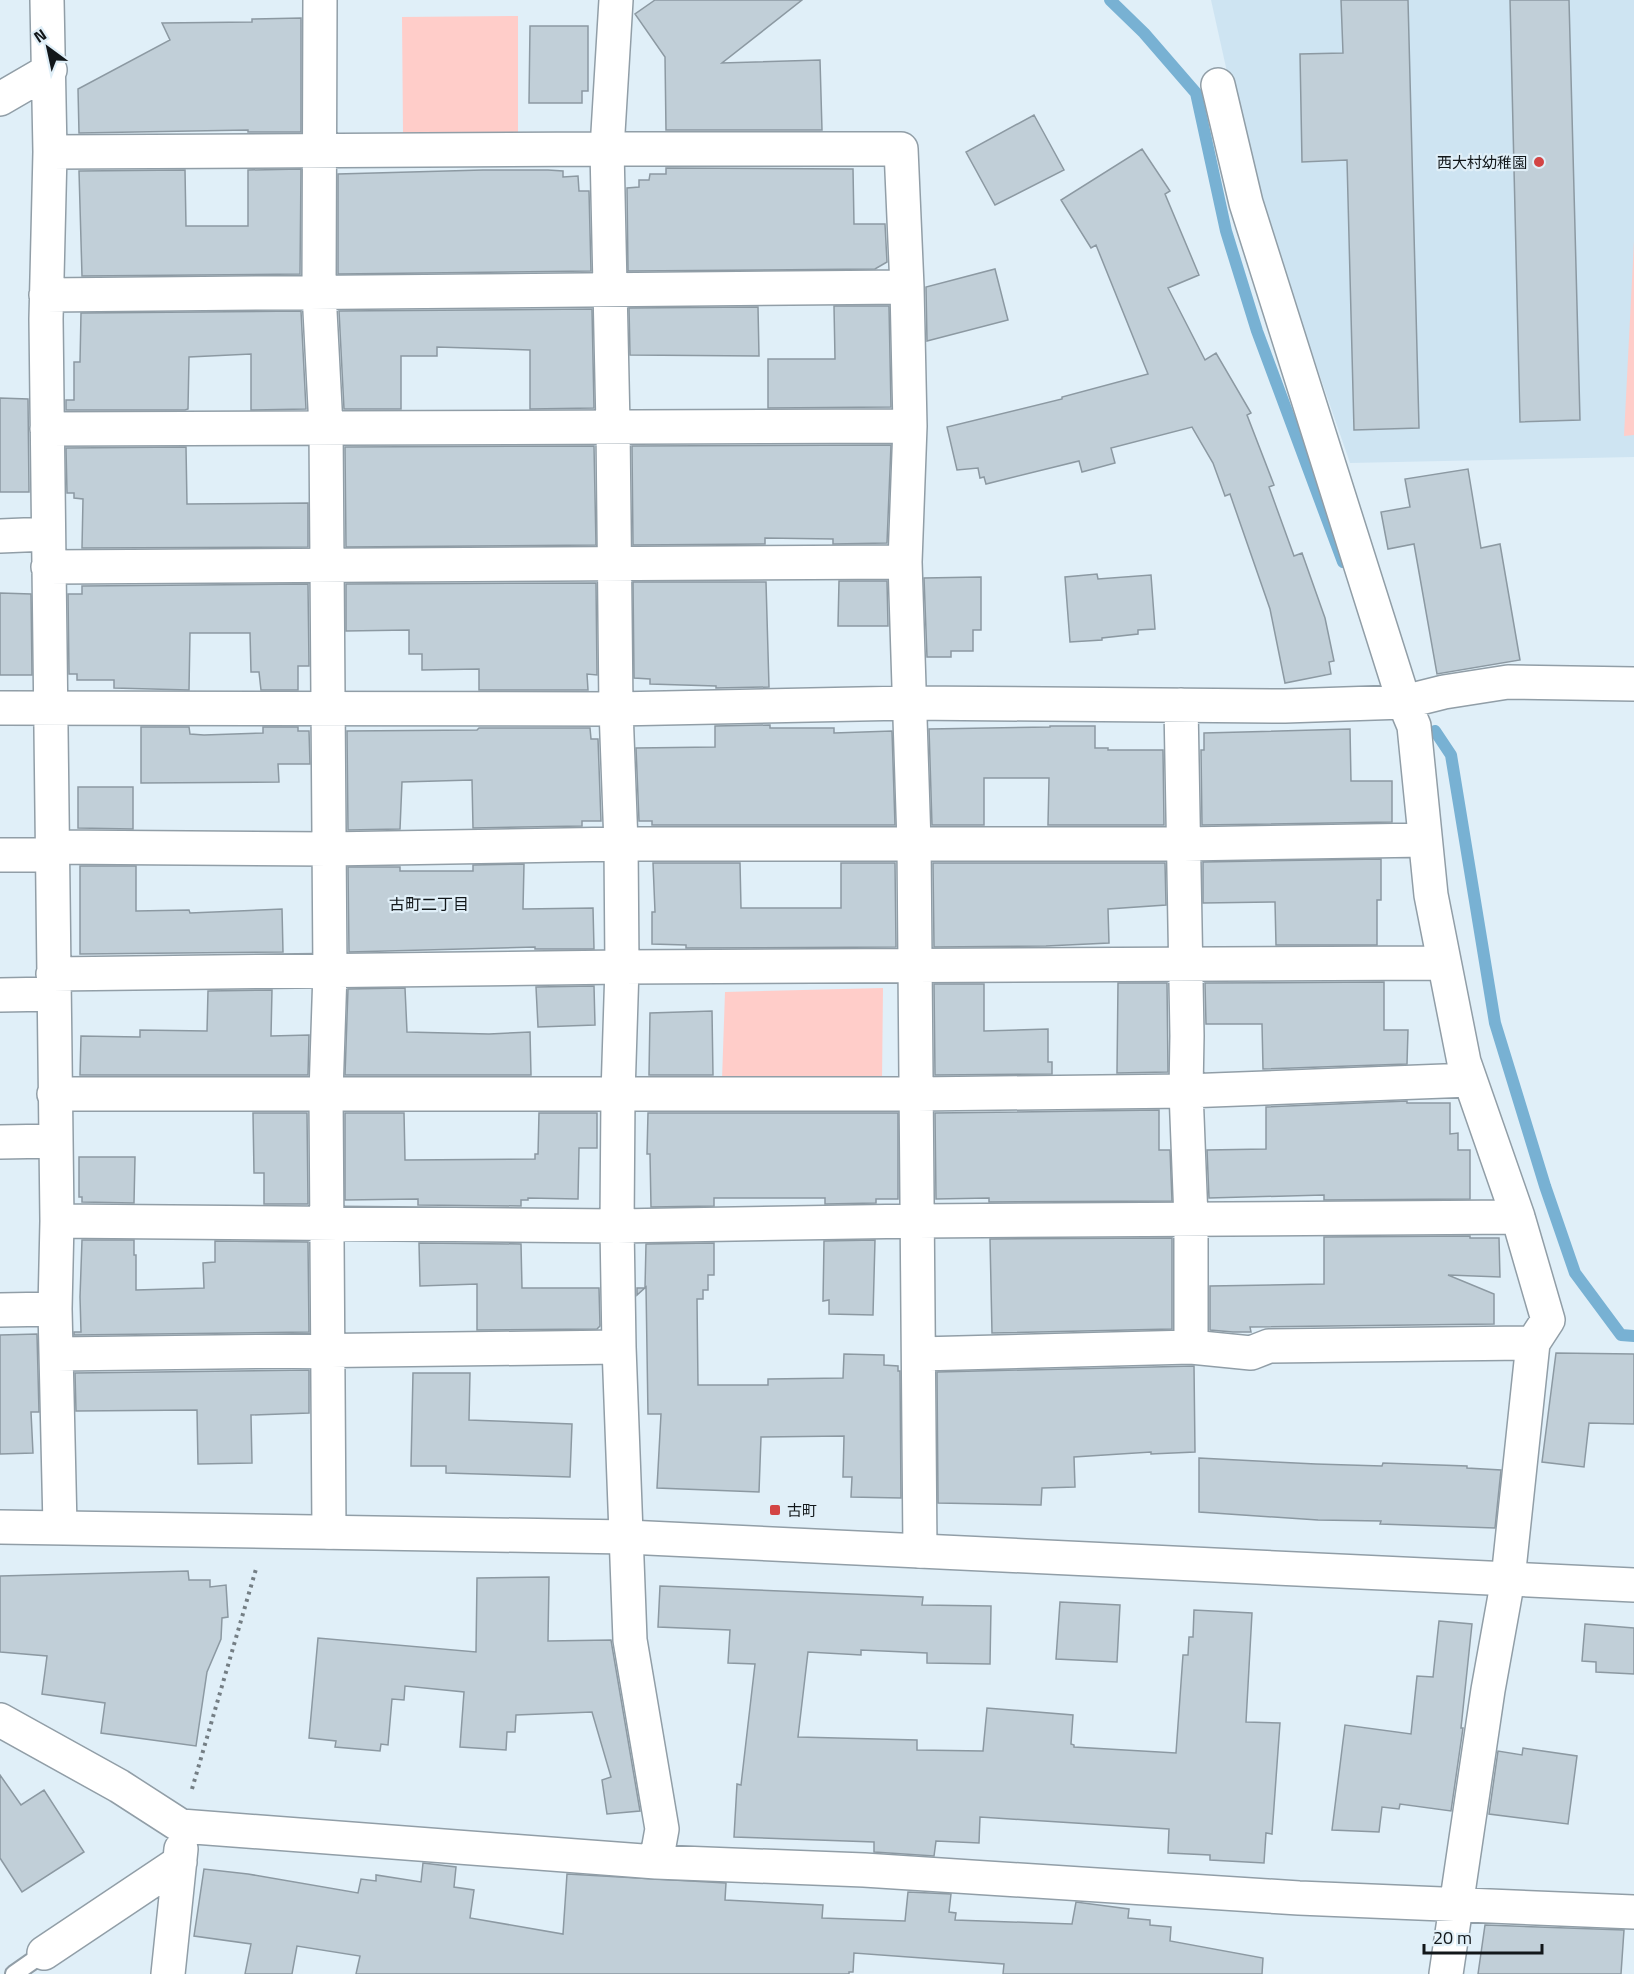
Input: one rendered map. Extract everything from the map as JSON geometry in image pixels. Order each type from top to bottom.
[{"type":"street","points":[[47,0],[50,70],[46,295],[48,567],[57,1221],[55,1309],[60,1527]]},
{"type":"street","points":[[320,0],[319,292],[326,428],[330,972],[326,1093],[329,1532]]},
{"type":"street","points":[[616,0],[607,149],[614,426],[613,564],[621,844],[622,968],[617,1226],[619,1347],[630,1640],[662,1829],[656,1862]]},
{"type":"street","points":[[0,99],[50,70]]},
{"type":"street","points":[[1218,85],[1246,203],[1404,702],[1414,726],[1431,895],[1464,1062],[1518,1217],[1548,1320],[1533,1343],[1508,1579],[1488,1690],[1446,1974]]},
{"type":"street","points":[[50,152],[901,149],[910,426],[905,562],[914,843],[920,1551]]},
{"type":"street","points":[[46,295],[907,287]]},
{"type":"street","points":[[47,429],[910,426]]},
{"type":"street","points":[[0,536],[48,534]]},
{"type":"street","points":[[48,567],[905,562]]},
{"type":"street","points":[[0,708],[616,709],[908,703],[1285,706],[1404,702],[1444,692],[1508,682],[1634,684]]},
{"type":"street","points":[[1181,705],[1188,1036],[1186,1091],[1191,1219],[1191,1347]]},
{"type":"street","points":[[0,855],[53,851],[621,844],[1184,844],[1425,840]]},
{"type":"street","points":[[0,995],[54,984],[330,972],[1444,963]]},
{"type":"street","points":[[54,1094],[917,1094],[1186,1091],[1470,1080]]},
{"type":"street","points":[[0,1142],[55,1141]]},
{"type":"street","points":[[57,1221],[617,1226],[917,1221],[1518,1217]]},
{"type":"street","points":[[0,1310],[55,1309]]},
{"type":"street","points":[[920,1354],[1191,1347],[1251,1353],[1269,1346],[1533,1343]]},
{"type":"street","points":[[57,1354],[619,1347]]},
{"type":"street","points":[[0,1527],[627,1537],[1634,1586]]},
{"type":"street","points":[[0,1720],[119,1786],[181,1826],[656,1862],[864,1870],[1299,1899],[1634,1912]]},
{"type":"street","points":[[168,1974],[180,1862],[181,1826]]},
{"type":"street","points":[[44,1953],[180,1862]]},
{"type":"lane","points":[[14,1974],[44,1953]]},
{"type":"path","points":[[181,1826],[267,1531]]},
{"type":"shaded area","points":[[1211,0],[1634,0],[1634,457],[1350,463],[1249,171]]},
{"type":"shaded area","points":[[518,16],[518,135],[403,133],[402,17]]},
{"type":"shaded area","points":[[1634,241],[1634,435],[1624,436]]},
{"type":"shaded area","points":[[883,988],[882,1081],[722,1080],[725,992]]},
{"type":"building","points":[[655,0],[802,0],[722,63],[820,60],[822,130],[666,130],[665,57],[635,14]]},
{"type":"building","points":[[1341,0],[1408,0],[1419,428],[1354,430],[1347,160],[1302,162],[1300,54],[1343,53]]},
{"type":"building","points":[[1510,0],[1569,0],[1580,420],[1520,422]]},
{"type":"building","points":[[301,18],[301,132],[248,132],[248,130],[79,133],[78,89],[170,40],[162,23],[252,22],[252,19]]},
{"type":"building","points":[[530,26],[588,26],[588,91],[582,91],[582,103],[529,103]]},
{"type":"building","points":[[1034,115],[1064,170],[995,205],[966,152]]},
{"type":"building","points":[[1142,149],[1170,191],[1165,194],[1199,275],[1168,288],[1205,360],[1216,353],[1251,413],[1247,415],[1274,485],[1269,487],[1294,556],[1302,553],[1325,618],[1334,661],[1329,662],[1331,674],[1285,683],[1270,609],[1230,494],[1225,496],[1213,463],[1192,427],[1111,448],[1115,463],[1082,472],[1079,461],[986,484],[984,477],[980,478],[978,468],[957,470],[947,427],[1062,399],[1062,397],[1148,374],[1096,245],[1091,248],[1061,200]]},
{"type":"building","points":[[666,168],[853,169],[854,224],[885,224],[887,262],[875,269],[628,271],[627,188],[639,187],[639,180],[649,180],[650,174],[666,174]]},
{"type":"building","points":[[301,169],[300,274],[82,276],[79,171],[185,170],[186,226],[248,226],[248,170]]},
{"type":"building","points":[[548,170],[563,171],[563,177],[578,176],[579,191],[589,191],[591,271],[338,274],[338,174]]},
{"type":"building","points":[[995,269],[1008,320],[927,341],[926,287]]},
{"type":"building","points":[[834,306],[889,306],[891,407],[768,408],[768,359],[835,359]]},
{"type":"building","points":[[758,307],[759,356],[630,355],[629,308]]},
{"type":"building","points":[[592,309],[594,408],[530,409],[530,350],[437,347],[437,356],[401,356],[401,409],[344,409],[339,311]]},
{"type":"building","points":[[301,311],[306,409],[251,410],[251,354],[189,357],[188,409],[185,410],[66,410],[66,400],[74,400],[74,362],[80,362],[81,313]]},
{"type":"building","points":[[0,398],[28,399],[29,492],[0,492]]},
{"type":"building","points":[[891,445],[887,543],[833,544],[833,539],[765,538],[765,544],[633,545],[632,446]]},
{"type":"building","points":[[594,446],[596,545],[346,547],[345,447]]},
{"type":"building","points":[[186,447],[187,504],[308,503],[308,547],[82,548],[83,499],[74,498],[74,493],[67,493],[66,448]]},
{"type":"building","points":[[1468,469],[1481,548],[1500,544],[1520,660],[1437,674],[1414,544],[1388,549],[1381,512],[1410,507],[1405,479]]},
{"type":"building","points":[[1097,574],[1098,579],[1151,575],[1155,629],[1138,630],[1138,634],[1102,638],[1102,640],[1070,642],[1065,577]]},
{"type":"building","points":[[981,577],[981,630],[973,630],[973,651],[951,651],[951,657],[927,657],[924,578]]},
{"type":"building","points":[[839,581],[887,581],[888,626],[838,626]]},
{"type":"building","points":[[633,582],[766,582],[769,687],[716,688],[716,686],[650,684],[650,679],[634,678]]},
{"type":"building","points":[[596,583],[597,675],[587,674],[588,690],[479,690],[479,669],[422,670],[422,654],[409,654],[409,630],[346,631],[346,584]]},
{"type":"building","points":[[308,584],[309,666],[298,666],[298,690],[261,690],[259,672],[251,672],[250,633],[190,633],[189,690],[114,688],[114,680],[77,680],[77,674],[69,674],[68,594],[82,594],[82,586]]},
{"type":"building","points":[[0,593],[31,594],[32,675],[0,675]]},
{"type":"building","points":[[770,725],[770,728],[834,728],[834,733],[892,731],[895,825],[652,825],[652,821],[639,821],[636,748],[715,747],[715,726]]},
{"type":"building","points":[[1095,726],[1095,748],[1163,750],[1164,825],[1048,825],[1049,778],[984,778],[984,825],[932,825],[929,729]]},
{"type":"building","points":[[141,727],[189,727],[190,734],[204,735],[263,733],[263,727],[298,727],[298,731],[309,731],[310,764],[278,764],[279,782],[141,783]]},
{"type":"building","points":[[479,728],[590,728],[591,739],[598,739],[601,821],[582,821],[582,826],[473,828],[472,780],[402,782],[400,829],[348,830],[347,731],[477,730]]},
{"type":"building","points":[[1350,729],[1351,781],[1392,781],[1392,822],[1202,825],[1201,750],[1204,750],[1204,733]]},
{"type":"building","points":[[78,787],[133,787],[133,829],[78,828]]},
{"type":"building","points":[[1381,859],[1381,900],[1377,900],[1377,945],[1276,945],[1275,902],[1203,903],[1203,862]]},
{"type":"building","points":[[653,863],[740,863],[741,908],[841,908],[841,863],[895,863],[896,947],[686,948],[686,945],[652,944],[652,912],[655,912]]},
{"type":"building","points":[[933,863],[1165,863],[1166,905],[1108,909],[1109,943],[934,947]]},
{"type":"building","points":[[524,864],[523,909],[593,908],[594,949],[535,949],[535,947],[349,952],[348,867],[400,867],[400,871],[473,871],[473,865]]},
{"type":"building","points":[[80,866],[136,866],[136,911],[189,910],[190,913],[282,909],[283,952],[80,954]]},
{"type":"building","points":[[1384,982],[1384,1030],[1408,1030],[1407,1064],[1263,1069],[1262,1024],[1206,1024],[1205,983]]},
{"type":"building","points":[[1118,983],[1167,983],[1168,1072],[1117,1073]]},
{"type":"building","points":[[934,984],[984,984],[984,1031],[1048,1029],[1048,1062],[1052,1062],[1052,1074],[935,1075]]},
{"type":"building","points":[[594,986],[595,1025],[538,1027],[536,987]]},
{"type":"building","points":[[405,988],[407,1032],[489,1034],[530,1032],[531,1075],[345,1075],[348,989]]},
{"type":"building","points":[[272,990],[271,1036],[309,1035],[308,1075],[80,1075],[81,1036],[140,1037],[140,1030],[207,1031],[208,991]]},
{"type":"building","points":[[712,1011],[713,1075],[649,1075],[650,1013]]},
{"type":"building","points":[[1407,1101],[1407,1103],[1450,1103],[1450,1134],[1458,1133],[1458,1150],[1470,1150],[1470,1199],[1324,1200],[1324,1195],[1209,1198],[1207,1150],[1266,1149],[1266,1107]]},
{"type":"building","points":[[1159,1110],[1159,1150],[1170,1150],[1172,1201],[989,1202],[989,1198],[936,1199],[935,1113]]},
{"type":"building","points":[[253,1113],[307,1113],[308,1204],[264,1204],[264,1173],[254,1173]]},
{"type":"building","points":[[345,1113],[404,1113],[405,1160],[535,1159],[535,1154],[538,1154],[539,1113],[597,1113],[597,1148],[579,1148],[578,1199],[528,1198],[528,1200],[521,1200],[521,1206],[418,1205],[418,1199],[345,1200]]},
{"type":"building","points":[[648,1113],[898,1113],[898,1199],[876,1199],[876,1203],[825,1204],[825,1198],[714,1198],[714,1206],[651,1207],[650,1154],[647,1154]]},
{"type":"building","points":[[79,1157],[135,1157],[134,1203],[82,1202],[82,1197],[79,1197]]},
{"type":"building","points":[[1470,1236],[1470,1238],[1499,1238],[1500,1277],[1448,1275],[1494,1294],[1494,1324],[1250,1327],[1251,1332],[1210,1330],[1210,1286],[1324,1284],[1324,1237]]},
{"type":"building","points":[[1172,1238],[1172,1329],[992,1333],[990,1239]]},
{"type":"building","points":[[82,1240],[134,1240],[136,1290],[204,1288],[203,1263],[215,1262],[215,1241],[308,1242],[309,1332],[74,1335],[74,1332],[81,1332]]},
{"type":"building","points":[[875,1240],[873,1315],[829,1314],[829,1300],[823,1301],[824,1241]]},
{"type":"building","points":[[419,1243],[521,1244],[522,1288],[599,1288],[600,1326],[597,1329],[477,1330],[477,1284],[420,1286]]},
{"type":"building","points":[[714,1243],[714,1275],[708,1275],[708,1290],[703,1290],[703,1299],[697,1299],[698,1385],[768,1385],[768,1379],[843,1378],[844,1354],[884,1355],[884,1365],[898,1366],[898,1371],[900,1371],[901,1498],[851,1497],[852,1477],[843,1477],[844,1436],[761,1437],[759,1492],[657,1488],[661,1414],[648,1414],[646,1244]]},
{"type":"building","points":[[637,1288],[645,1288],[637,1295]]},
{"type":"building","points":[[37,1334],[39,1412],[31,1412],[33,1453],[0,1454],[0,1335]]},
{"type":"building","points":[[1556,1353],[1634,1354],[1634,1424],[1589,1423],[1584,1467],[1542,1462]]},
{"type":"building","points":[[1194,1366],[1195,1452],[1151,1454],[1151,1452],[1074,1457],[1075,1487],[1042,1488],[1041,1505],[938,1503],[937,1372]]},
{"type":"building","points":[[309,1370],[309,1413],[251,1415],[252,1463],[198,1464],[197,1410],[76,1411],[75,1373]]},
{"type":"building","points":[[413,1373],[470,1373],[469,1420],[572,1424],[570,1477],[446,1473],[446,1466],[411,1466]]},
{"type":"building","points":[[1199,1458],[1382,1466],[1383,1463],[1467,1466],[1467,1468],[1501,1470],[1495,1528],[1380,1524],[1381,1521],[1318,1520],[1199,1512]]},
{"type":"building","points":[[188,1571],[189,1580],[210,1580],[210,1587],[226,1585],[228,1617],[222,1618],[221,1639],[207,1672],[196,1746],[101,1733],[105,1703],[42,1694],[47,1656],[0,1652],[0,1576]]},
{"type":"building","points":[[549,1577],[548,1641],[611,1640],[640,1811],[607,1814],[602,1780],[611,1777],[592,1712],[516,1715],[515,1732],[507,1732],[506,1750],[460,1747],[464,1692],[405,1686],[404,1700],[392,1699],[388,1745],[381,1744],[380,1751],[335,1747],[336,1741],[309,1738],[318,1638],[476,1652],[477,1578]]},
{"type":"building","points":[[660,1586],[923,1597],[922,1605],[991,1606],[990,1664],[927,1663],[927,1653],[861,1650],[861,1655],[808,1652],[798,1737],[917,1740],[917,1750],[983,1751],[987,1708],[1073,1715],[1071,1744],[1074,1747],[1176,1753],[1183,1655],[1188,1655],[1189,1637],[1193,1637],[1194,1610],[1252,1613],[1246,1722],[1280,1723],[1272,1834],[1266,1833],[1264,1863],[1210,1860],[1210,1855],[1168,1853],[1169,1829],[980,1817],[979,1843],[936,1841],[934,1856],[874,1852],[874,1842],[734,1837],[737,1784],[741,1785],[755,1664],[728,1663],[730,1630],[658,1627]]},
{"type":"building","points":[[1060,1602],[1120,1605],[1117,1662],[1056,1659]]},
{"type":"building","points":[[1439,1621],[1472,1624],[1461,1728],[1463,1728],[1451,1811],[1400,1804],[1399,1809],[1382,1807],[1379,1832],[1332,1830],[1345,1725],[1411,1734],[1417,1676],[1433,1677]]},
{"type":"building","points":[[1585,1624],[1634,1628],[1634,1674],[1596,1672],[1596,1662],[1582,1661]]},
{"type":"building","points":[[1523,1748],[1577,1756],[1568,1824],[1489,1814],[1498,1751],[1522,1755]]},
{"type":"building","points":[[0,1775],[21,1805],[44,1790],[84,1852],[22,1892],[0,1858]]},
{"type":"building","points":[[423,1863],[456,1867],[454,1887],[474,1890],[470,1918],[563,1934],[567,1874],[726,1883],[725,1900],[823,1905],[822,1918],[905,1921],[908,1892],[951,1894],[949,1912],[956,1913],[955,1920],[1072,1924],[1076,1902],[1129,1909],[1128,1918],[1150,1920],[1150,1925],[1171,1927],[1170,1941],[1263,1958],[1262,1974],[1003,1974],[1004,1964],[854,1953],[853,1972],[849,1974],[356,1974],[360,1956],[297,1946],[292,1974],[245,1974],[251,1944],[194,1936],[204,1869],[248,1874],[358,1893],[361,1879],[376,1881],[376,1875],[421,1882]]},
{"type":"building","points":[[1485,1925],[1624,1930],[1621,1974],[1478,1974]]},
{"type":"waterway","points":[[1110,0],[1144,33],[1196,93],[1226,231],[1257,331],[1343,562]]},
{"type":"waterway","points":[[1435,731],[1451,755],[1495,1023],[1545,1186],[1575,1273],[1621,1335],[1634,1336]]},
{"type":"place","name":"西大村幼稚園","points":[[1539,162]]},
{"type":"place","name":"古町","points":[[775,1510]]},
{"type":"district","name":"古町二丁目","points":[[429,904]]}]
